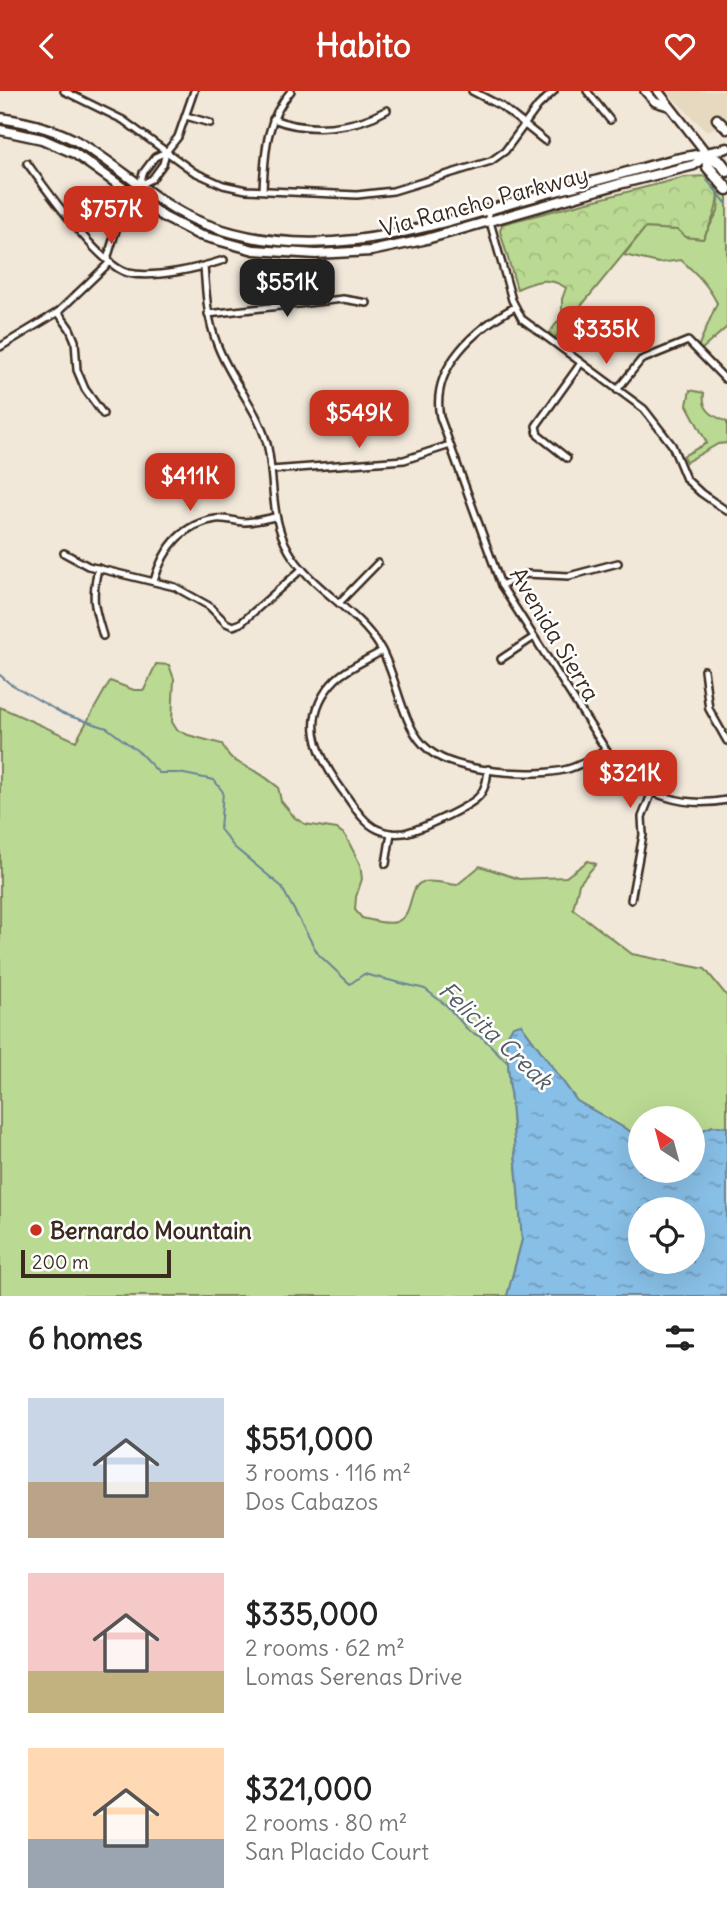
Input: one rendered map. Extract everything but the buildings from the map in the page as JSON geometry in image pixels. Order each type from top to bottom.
[{"type":"highway","points":[[707,154],[721,163],[727,171]]},
{"type":"highway","points":[[707,154],[708,167],[727,189]]},
{"type":"main road","points":[[645,91],[655,102],[669,106]]},
{"type":"main road","points":[[651,91],[669,106]]},
{"type":"main road","points":[[659,91],[707,154]]},
{"type":"main road","name":"Via Rancho Parkway","points":[[0,118],[47,128],[79,142],[177,210],[202,223],[239,235],[342,242],[386,237],[727,148]]},
{"type":"main road","points":[[717,119],[727,129]]},
{"type":"main road","name":"Via Rancho Parkway","points":[[0,130],[42,139],[74,153],[178,225],[199,235],[236,247],[279,252],[344,254],[423,240],[694,165],[707,154]]},
{"type":"street","points":[[65,91],[123,120],[202,178],[246,190],[357,195],[393,191],[491,161],[505,151],[538,106],[554,91]]},
{"type":"street","points":[[140,185],[152,179],[163,164],[166,152],[178,137],[194,91]]},
{"type":"street","points":[[263,190],[265,144],[272,120],[291,91]]},
{"type":"street","points":[[472,91],[501,106],[545,141]]},
{"type":"street","points":[[587,91],[610,120]]},
{"type":"street","points":[[272,120],[293,125],[330,127],[352,124],[387,110]]},
{"type":"street","points":[[186,116],[210,123]]},
{"type":"street","points":[[109,263],[108,256],[117,227],[140,185],[143,173],[155,157],[166,152]]},
{"type":"street","points":[[27,163],[109,263],[130,273],[153,273],[204,266],[224,260]]},
{"type":"street","points":[[486,211],[515,307],[522,319],[644,409],[660,426],[672,445],[686,479],[727,511]]},
{"type":"street","points":[[0,347],[58,312],[109,263]]},
{"type":"street","points":[[204,266],[208,314],[217,345],[262,429],[271,470],[277,525],[289,551],[302,569],[367,630],[382,651],[416,736],[429,751],[448,762],[541,774],[577,767],[606,750]]},
{"type":"street","points":[[208,314],[344,299],[367,303]]},
{"type":"street","name":"Avenida Sierra","points":[[515,307],[476,331],[458,353],[443,378],[438,406],[501,585],[606,750],[626,776],[652,792],[677,801],[706,804],[727,800]]},
{"type":"street","points":[[58,312],[75,341],[77,370],[85,389],[103,414]]},
{"type":"street","points":[[617,390],[641,360],[688,341],[725,379],[727,377]]},
{"type":"street","points":[[568,459],[538,435],[536,426],[581,363]]},
{"type":"street","points":[[271,470],[404,460],[450,445]]},
{"type":"street","points":[[154,581],[168,548],[184,531],[215,519],[253,522],[275,517]]},
{"type":"street","points":[[64,552],[76,560],[98,568],[154,581],[192,595],[233,626],[241,624],[302,569]]},
{"type":"street","points":[[339,603],[377,563]]},
{"type":"street","points":[[501,585],[527,574],[569,576],[618,563]]},
{"type":"street","points":[[98,568],[92,594],[103,636]]},
{"type":"street","points":[[500,659],[534,637]]},
{"type":"street","points":[[382,651],[337,678],[319,703],[314,728],[324,765],[368,823],[378,830],[391,833],[411,831],[472,803],[485,786],[488,769]]},
{"type":"street","points":[[704,670],[709,709],[727,741]]},
{"type":"street","points":[[631,900],[643,835],[642,817],[652,792]]},
{"type":"street","points":[[386,864],[391,833]]},
{"type":"shaded area","points":[[666,91],[727,91],[727,124],[706,131]]},
{"type":"green space","points":[[708,176],[717,190],[717,198],[714,215],[703,239],[686,237],[678,230],[645,228],[555,338],[549,333],[562,316],[562,299],[566,288],[554,282],[542,281],[517,289],[500,231],[502,224],[685,177]]},
{"type":"green space","points":[[720,188],[727,196],[727,327],[700,351],[698,347],[717,303],[706,285],[681,260],[659,263],[624,255],[645,228],[678,230],[686,237],[703,239],[718,211]]},
{"type":"green space","points":[[690,390],[704,393],[706,408],[727,422],[727,443],[718,444],[686,462],[683,456],[707,443],[687,405]]},
{"type":"green space","points":[[156,664],[169,665],[174,679],[172,722],[177,730],[222,744],[232,758],[260,773],[278,787],[281,801],[295,818],[305,824],[337,829],[345,835],[360,864],[362,879],[355,910],[362,918],[384,923],[396,922],[406,914],[418,885],[431,881],[457,885],[480,866],[519,879],[566,877],[588,861],[596,864],[579,884],[573,909],[632,954],[705,969],[727,996],[727,1127],[713,1126],[705,1129],[705,1106],[628,1106],[628,1130],[577,1101],[521,1024],[506,1038],[522,1240],[507,1296],[0,1296],[0,707],[76,741],[110,681],[134,690],[144,690]]},
{"type":"water","points":[[521,1024],[577,1101],[628,1130],[628,1183],[705,1183],[705,1129],[713,1126],[727,1127],[727,1296],[507,1296],[522,1240],[506,1038],[513,1026]]},
{"type":"waterway","points":[[707,180],[727,204]]},
{"type":"waterway","name":"Felicita Creak","points":[[0,675],[63,714],[107,728],[139,752],[159,773],[179,773],[214,780],[223,792],[220,829],[234,847],[281,886],[318,954],[350,984],[364,974],[425,989],[508,1063]]},
{"type":"place","name":"Bernardo Mountain","points":[[36,1230]]}]
